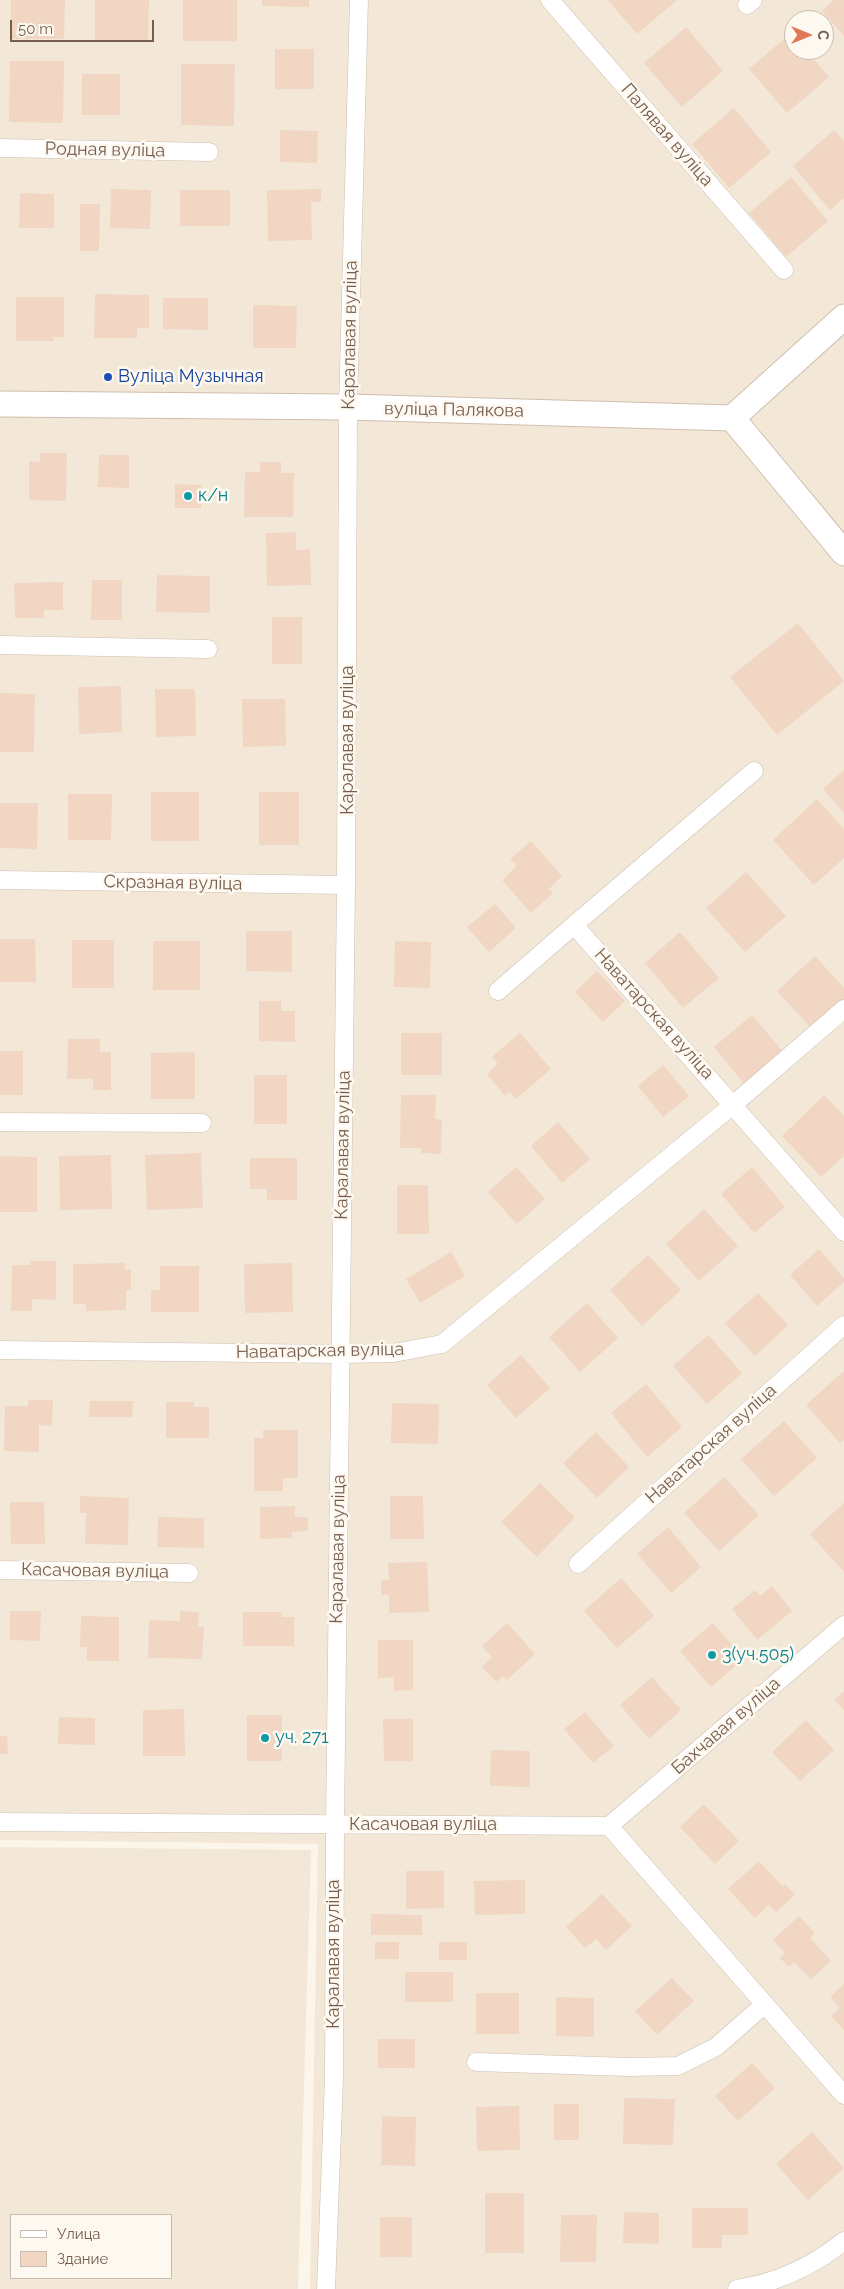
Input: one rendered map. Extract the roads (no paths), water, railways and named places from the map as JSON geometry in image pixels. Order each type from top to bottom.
[{"type":"street","name":"Каралавая вуліца","points":[[326,2289],[334,2078],[335,1825],[346,885],[348,407],[359,0]]},
{"type":"street","name":"Палявая вуліца","points":[[550,0],[784,270]]},
{"type":"street","name":"Родная вуліца","points":[[0,148],[209,152]]},
{"type":"street","points":[[844,317],[732,418],[844,553]]},
{"type":"street","name":"вуліца Палякова","points":[[0,404],[348,407],[732,418]]},
{"type":"street","points":[[0,645],[208,649]]},
{"type":"street","points":[[498,991],[754,771]]},
{"type":"street","name":"Скразная вуліца","points":[[0,880],[346,885]]},
{"type":"street","name":"Наватарская вуліца","points":[[574,925],[734,1104],[844,1232]]},
{"type":"street","name":"Наватарская вуліца","points":[[0,1350],[340,1354],[394,1353],[442,1344],[734,1104],[844,1009]]},
{"type":"street","points":[[0,1122],[202,1123]]},
{"type":"street","name":"Наватарская вуліца","points":[[578,1564],[844,1325]]},
{"type":"street","name":"Касачовая вуліца","points":[[0,1570],[189,1573]]},
{"type":"street","name":"Бахчавая вуліца","points":[[609,1826],[844,1625]]},
{"type":"street","name":"Касачовая вуліца","points":[[0,1822],[609,1826]]},
{"type":"street","points":[[609,1826],[844,2095]]},
{"type":"street","points":[[476,2062],[629,2067],[678,2066],[716,2047],[765,2004]]},
{"type":"street","points":[[737,2289],[765,2284],[824,2257],[844,2241]]},
{"type":"place","name":"Вуліца Музычная","points":[[108,377]]},
{"type":"place","name":"к/н","points":[[188,496]]},
{"type":"place","name":"3(уч.505)","points":[[712,1655]]},
{"type":"place","name":"уч. 271","points":[[265,1738]]}]
